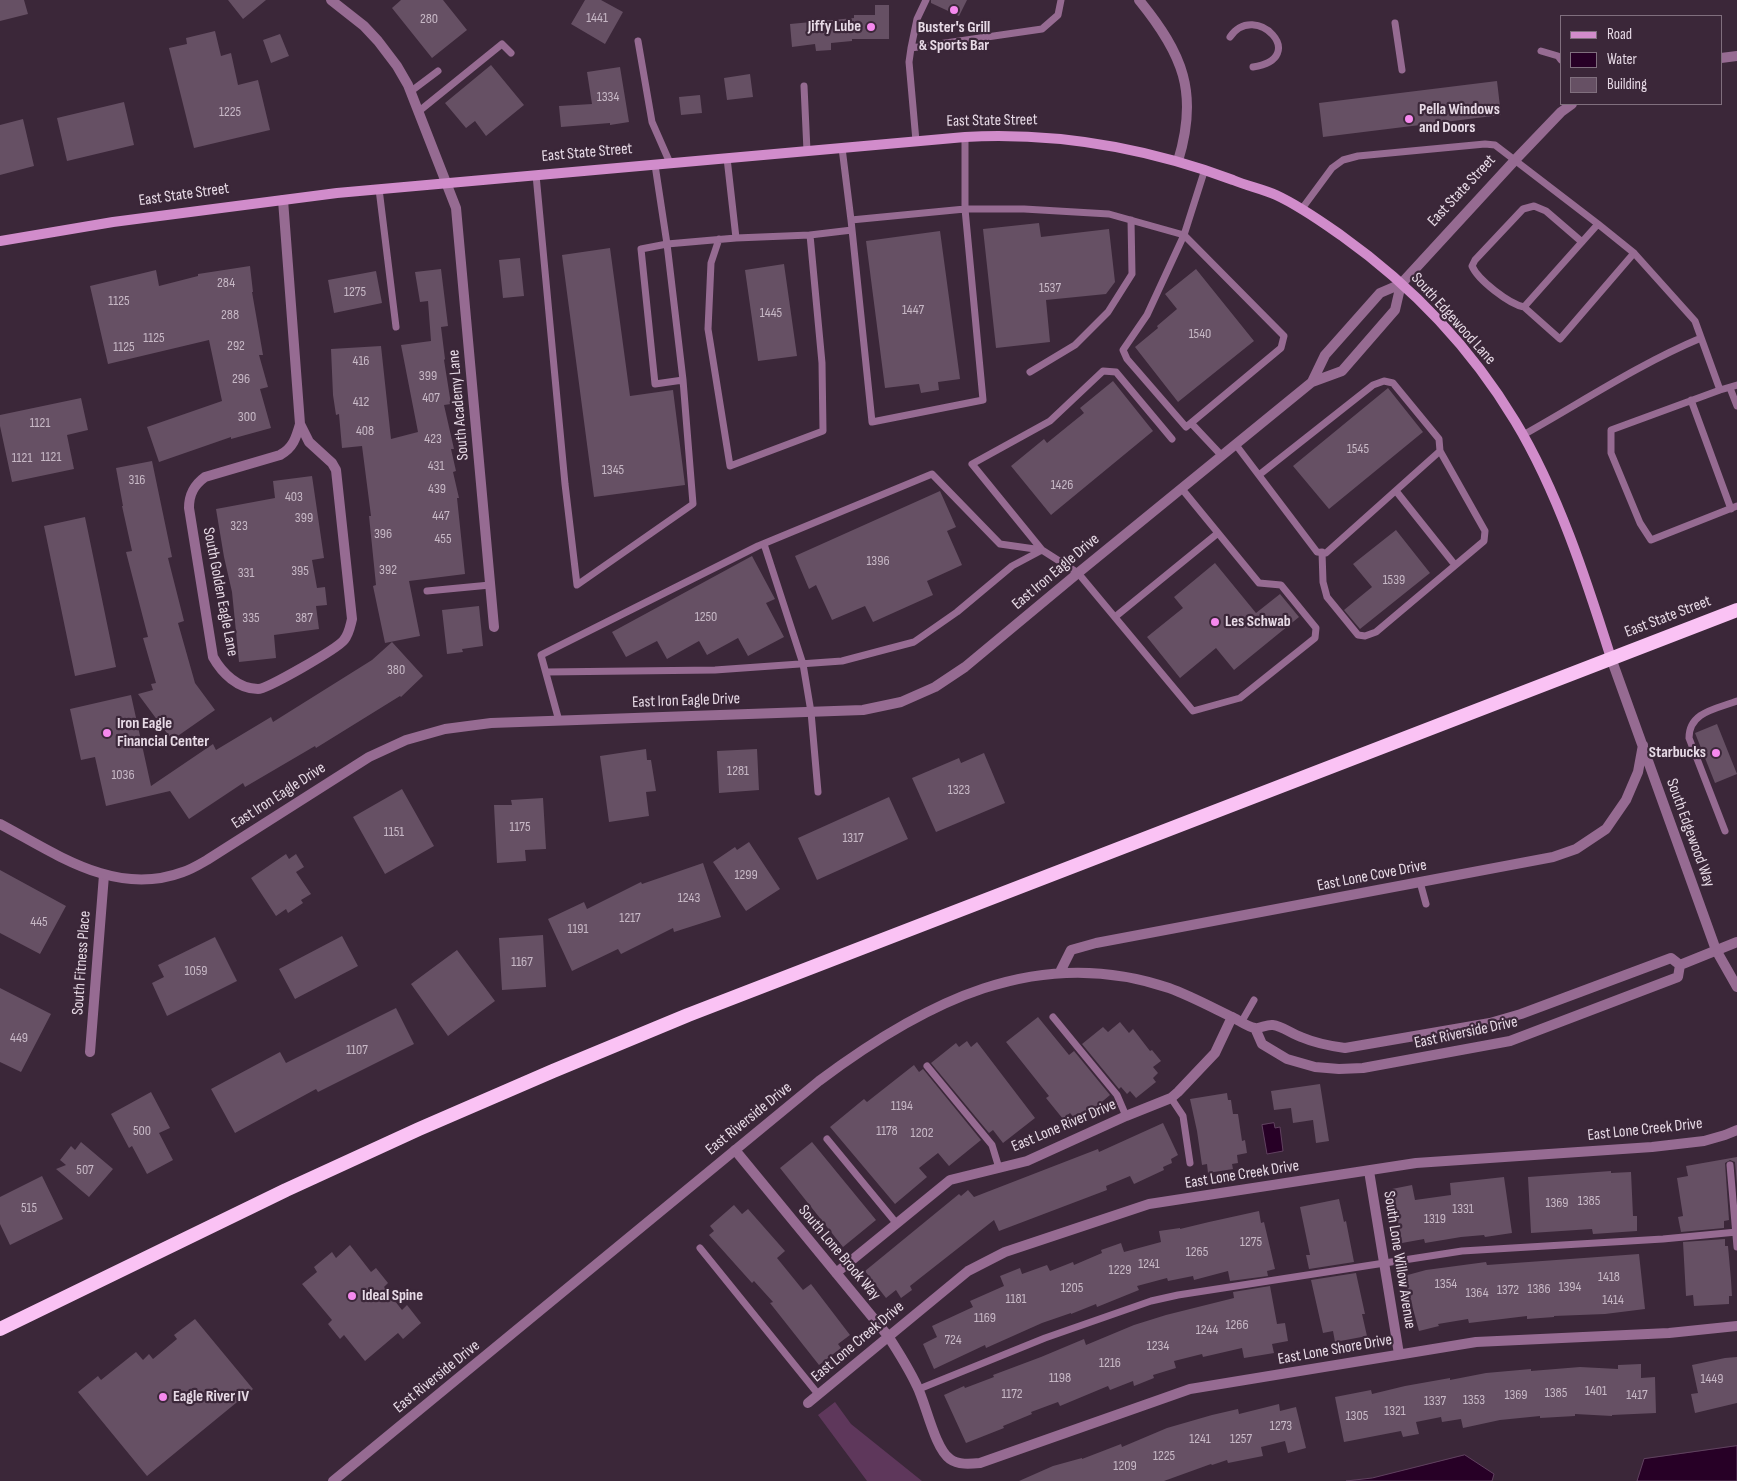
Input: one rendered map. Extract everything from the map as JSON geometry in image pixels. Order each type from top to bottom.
[{"type":"highway","name":"East State Street","points":[[23,1319],[154,1253],[286,1190],[625,1041],[836,957],[1737,610]]},
{"type":"highway","points":[[0,1329],[23,1319]]},
{"type":"highway","points":[[0,1333],[23,1319]]},
{"type":"main road","name":"East State Street","points":[[0,241],[122,221],[379,189],[966,137],[1033,136],[1096,142],[1178,161]]},
{"type":"main road","name":"South Edgewood Lane","points":[[1178,161],[1276,195],[1322,222],[1372,257],[1428,307],[1463,346],[1494,388],[1523,435],[1541,470],[1558,508],[1588,588],[1611,658]]},
{"type":"street","name":"South Academy Lane","points":[[331,0],[364,26],[397,66],[410,92],[456,208],[494,627]]},
{"type":"street","points":[[1139,0],[1156,21],[1175,53],[1186,84],[1188,102],[1186,137],[1178,161]]},
{"type":"street","points":[[1722,58],[1737,56]]},
{"type":"street","name":"East State Street","points":[[1401,284],[1516,159],[1561,112],[1571,105]]},
{"type":"street","name":"South Golden Eagle Lane","points":[[283,200],[300,424],[295,441],[289,450],[280,455],[205,477],[196,484],[189,500],[213,657],[228,677],[249,688],[260,689],[338,647],[350,630],[352,619],[336,470],[332,463],[309,442],[300,424]]},
{"type":"street","name":"East Iron Eagle Drive","points":[[1312,382],[1326,356],[1380,293],[1401,284]]},
{"type":"street","name":"East Iron Eagle Drive","points":[[0,824],[80,866],[104,876],[131,880],[157,879],[184,872],[207,860],[369,757],[406,740],[445,729],[468,725],[863,710],[901,702],[935,687],[965,667],[1312,382],[1342,371],[1395,310],[1401,284]]},
{"type":"street","name":"South Edgewood Way","points":[[1611,658],[1716,950],[1737,987]]},
{"type":"street","name":"East Lone Cove Drive","points":[[1060,972],[1071,950],[1096,943],[1553,857],[1576,849],[1606,829],[1626,800],[1638,772],[1643,746]]},
{"type":"street","name":"South Fitness Place","points":[[90,1052],[104,876]]},
{"type":"street","name":"East Riverside Drive","points":[[1680,965],[1737,942]]},
{"type":"street","name":"East Riverside Drive","points":[[1254,1028],[1274,1025],[1325,1045],[1345,1048],[1490,1023],[1521,1014],[1671,958],[1680,965]]},
{"type":"street","name":"East Riverside Drive","points":[[333,1481],[819,1081],[864,1048],[894,1030],[966,994],[1002,982],[1060,972],[1122,976],[1171,989],[1237,1019],[1254,1028],[1262,1044],[1287,1059],[1315,1067],[1339,1069],[1363,1068],[1476,1048],[1526,1036],[1678,977],[1680,965]]},
{"type":"street","name":"East Lone River Drive","points":[[836,1273],[950,1180],[1027,1161],[1126,1116],[1171,1098],[1215,1053],[1237,1019]]},
{"type":"street","name":"East Lone Creek Drive","points":[[808,1403],[968,1271],[1005,1252],[1149,1204],[1416,1163],[1652,1147],[1704,1141],[1737,1130]]},
{"type":"street","name":"South Lone Brook Way","points":[[735,1150],[888,1336],[910,1370],[919,1389],[938,1443],[944,1454],[951,1460]]},
{"type":"street","name":"South Lone Willow Avenue","points":[[1369,1171],[1399,1354]]},
{"type":"street","name":"East Lone Shore Drive","points":[[951,1460],[965,1464],[980,1463],[1190,1390],[1399,1354],[1476,1342],[1669,1333],[1737,1326]]},
{"type":"lane","points":[[916,141],[908,62],[917,19],[926,0]]},
{"type":"lane","points":[[911,48],[1042,29],[1058,14],[1061,0]]},
{"type":"lane","points":[[1230,37],[1233,29],[1246,19],[1255,18],[1263,20],[1276,31],[1278,48],[1275,55],[1262,66],[1253,67]]},
{"type":"lane","points":[[1395,23],[1402,70]]},
{"type":"lane","points":[[638,41],[652,122],[670,163]]},
{"type":"lane","points":[[418,112],[502,44],[511,54]]},
{"type":"lane","points":[[1540,51],[1558,56],[1560,59]]},
{"type":"lane","points":[[410,92],[438,71]]},
{"type":"lane","points":[[804,86],[807,151]]},
{"type":"lane","points":[[842,148],[872,422],[983,400],[965,210],[966,137]]},
{"type":"lane","points":[[1301,210],[1332,168],[1343,160],[1358,156],[1485,144],[1494,145],[1516,159],[1634,253],[1695,321],[1720,390]]},
{"type":"lane","points":[[727,158],[736,238]]},
{"type":"lane","points":[[536,175],[565,484],[577,585],[693,504],[683,380],[667,244],[655,164]]},
{"type":"lane","points":[[851,220],[965,210],[1024,209],[1109,214],[1184,236],[1284,336],[1281,348],[1186,427],[1127,359],[1123,350],[1146,315],[1184,236],[1205,169]]},
{"type":"lane","points":[[379,189],[396,327]]},
{"type":"lane","points":[[1582,242],[1546,211],[1534,206],[1523,209],[1475,260],[1472,266],[1475,274],[1514,305],[1524,307],[1560,339],[1634,253]]},
{"type":"lane","points":[[1030,372],[1075,345],[1108,312],[1132,274],[1131,220]]},
{"type":"lane","points":[[1524,307],[1598,224]]},
{"type":"lane","points":[[683,380],[655,384],[641,248],[719,239],[810,235],[852,230]]},
{"type":"lane","points":[[719,239],[711,263],[708,329],[730,466],[823,431],[822,363],[810,235]]},
{"type":"lane","points":[[1523,435],[1652,361],[1701,338]]},
{"type":"lane","points":[[1172,439],[1116,372],[1103,371],[1050,421],[972,464],[1042,550],[1078,573],[1193,712],[1240,698],[1315,638],[1316,628],[1281,585],[1259,583],[1182,489]]},
{"type":"lane","points":[[1259,475],[1373,385],[1384,381],[1393,383],[1439,439],[1440,451],[1485,531],[1484,541],[1376,632],[1365,636],[1358,634],[1327,597],[1323,582],[1322,552]]},
{"type":"lane","points":[[1691,400],[1734,508],[1651,540],[1640,522],[1611,453],[1611,430],[1691,400],[1734,387],[1737,406]]},
{"type":"lane","points":[[1191,423],[1222,456]]},
{"type":"lane","points":[[1236,445],[1317,552],[1326,553],[1440,451]]},
{"type":"lane","points":[[559,721],[541,655],[764,544],[932,474],[1000,544],[1042,550]]},
{"type":"lane","points":[[1396,491],[1455,565]]},
{"type":"lane","points":[[1115,617],[1218,533]]},
{"type":"lane","points":[[764,544],[803,664],[811,712],[818,792]]},
{"type":"lane","points":[[546,672],[715,670],[842,661],[914,642],[957,612],[1012,566],[1042,550]]},
{"type":"lane","points":[[426,591],[490,585]]},
{"type":"lane","points":[[1725,831],[1690,738],[1689,729],[1692,722],[1698,716],[1737,701]]},
{"type":"lane","points":[[1420,882],[1426,904]]},
{"type":"lane","points":[[1237,1019],[1254,1000]]},
{"type":"lane","points":[[1053,1017],[1117,1095],[1126,1116]]},
{"type":"lane","points":[[927,1066],[992,1145],[999,1168]]},
{"type":"lane","points":[[1171,1098],[1183,1116],[1190,1163]]},
{"type":"lane","points":[[827,1139],[897,1224]]},
{"type":"lane","points":[[1730,1165],[1737,1247]]},
{"type":"lane","points":[[919,1389],[1045,1338],[1151,1301],[1178,1295],[1462,1251],[1663,1239],[1736,1232]]},
{"type":"lane","points":[[700,1248],[818,1394]]},
{"type":"shaded area","points":[[835,1402],[851,1424],[922,1481],[867,1481],[818,1415]]},
{"type":"water","points":[[1274,1123],[1275,1128],[1280,1127],[1283,1151],[1267,1154],[1262,1125]]},
{"type":"water","points":[[1737,1446],[1737,1481],[1637,1481],[1644,1459]]},
{"type":"water","points":[[1465,1455],[1494,1474],[1492,1481],[1346,1481],[1372,1478]]},
{"type":"building","points":[[0,0],[24,0],[28,14],[0,21]]},
{"type":"building","points":[[228,0],[266,0],[243,19]]},
{"type":"building","points":[[401,0],[443,0],[467,30],[432,58],[392,8]]},
{"type":"building","points":[[585,0],[601,0],[623,12],[605,44],[571,24]]},
{"type":"building","name":"Buster's Grill & Sports Bar","points":[[931,0],[967,0],[959,16],[931,3]]},
{"type":"building","points":[[875,5],[889,5],[889,39],[852,39],[852,41],[831,43],[831,50],[816,51],[815,44],[792,47],[790,24],[854,18],[854,15],[875,15]]},
{"type":"building","points":[[215,31],[221,56],[231,53],[238,85],[258,80],[270,130],[194,148],[169,48],[187,44],[186,38]]},
{"type":"building","points":[[280,34],[289,56],[271,63],[263,40]]},
{"type":"building","points":[[491,65],[524,105],[486,136],[475,121],[466,128],[445,103]]},
{"type":"building","points":[[620,67],[629,122],[610,125],[610,123],[561,127],[559,106],[592,104],[587,72]]},
{"type":"building","points":[[750,74],[753,97],[727,100],[724,78]]},
{"type":"building","points":[[1497,81],[1501,115],[1323,137],[1319,103]]},
{"type":"building","points":[[700,95],[702,113],[681,115],[679,97]]},
{"type":"building","points":[[124,102],[134,145],[67,161],[57,118]]},
{"type":"building","points":[[23,119],[34,166],[0,175],[0,125]]},
{"type":"building","points":[[1039,223],[1041,237],[1109,229],[1115,282],[1106,294],[1046,300],[1050,342],[996,348],[983,229]]},
{"type":"building","points":[[940,231],[960,379],[938,382],[939,390],[921,393],[919,384],[885,388],[866,241]]},
{"type":"building","points":[[610,248],[630,396],[673,390],[685,485],[594,497],[562,255]]},
{"type":"building","points":[[520,258],[524,296],[503,298],[499,260]]},
{"type":"building","points":[[784,264],[797,356],[758,361],[745,270]]},
{"type":"building","points":[[250,266],[252,292],[263,355],[259,355],[268,387],[260,389],[271,428],[231,439],[231,437],[159,462],[147,427],[222,401],[209,340],[108,364],[90,286],[156,270],[159,286],[198,276],[198,274]]},
{"type":"building","points":[[441,269],[448,326],[441,327],[451,404],[444,405],[454,449],[451,449],[456,471],[453,472],[459,498],[457,498],[465,574],[409,581],[420,636],[385,643],[373,586],[376,585],[369,516],[371,516],[362,446],[342,448],[339,414],[336,415],[333,395],[331,349],[381,346],[391,439],[418,432],[401,345],[431,341],[428,301],[420,302],[415,272]]},
{"type":"building","points":[[1196,269],[1254,341],[1178,402],[1135,347],[1177,309],[1165,294]]},
{"type":"building","points":[[376,271],[382,303],[334,313],[328,280]]},
{"type":"building","points":[[1113,381],[1153,431],[1051,515],[1011,466],[1044,439],[1047,443],[1084,413],[1080,408]]},
{"type":"building","points":[[1388,388],[1423,432],[1329,509],[1293,466]]},
{"type":"building","points":[[81,398],[88,430],[67,435],[74,469],[12,482],[0,426],[0,415]]},
{"type":"building","points":[[152,461],[172,557],[168,558],[184,621],[178,623],[195,683],[215,710],[172,740],[138,694],[153,690],[151,684],[156,683],[143,638],[148,637],[126,552],[132,551],[116,468]]},
{"type":"building","points":[[312,476],[324,558],[312,560],[317,588],[325,587],[327,605],[316,606],[319,629],[274,635],[276,658],[239,662],[232,592],[216,509],[275,498],[273,481]]},
{"type":"building","points":[[940,491],[956,527],[947,531],[962,565],[927,581],[933,595],[873,622],[865,606],[832,620],[816,585],[809,589],[795,556]]},
{"type":"building","points":[[85,517],[116,667],[75,676],[44,526]]},
{"type":"building","points":[[1396,530],[1430,573],[1360,629],[1344,610],[1372,587],[1353,564]]},
{"type":"building","points":[[752,556],[775,599],[766,603],[784,637],[748,656],[738,638],[707,655],[699,641],[667,659],[657,641],[626,657],[612,632]]},
{"type":"building","points":[[1215,563],[1256,613],[1280,594],[1299,617],[1234,670],[1216,648],[1180,678],[1147,637],[1183,608],[1174,597]]},
{"type":"building","points":[[479,606],[483,646],[462,649],[463,652],[447,654],[442,610]]},
{"type":"building","points":[[392,642],[423,676],[401,697],[316,748],[315,746],[245,787],[243,783],[189,819],[170,791],[106,806],[95,757],[81,760],[70,709],[131,695],[151,786],[213,744],[216,750],[271,717],[273,722],[372,660]]},
{"type":"building","name":"Starbucks","points":[[1717,724],[1737,774],[1715,783],[1695,733]]},
{"type":"building","points":[[646,749],[647,760],[651,760],[656,791],[646,792],[649,816],[609,822],[600,756]]},
{"type":"building","points":[[757,749],[759,790],[719,793],[717,751]]},
{"type":"building","points":[[984,753],[1005,803],[936,832],[912,778],[959,758],[961,763]]},
{"type":"building","points":[[402,789],[434,846],[385,874],[353,817]]},
{"type":"building","points":[[889,797],[908,839],[817,880],[798,838]]},
{"type":"building","points":[[543,798],[546,849],[525,850],[526,861],[497,863],[494,805],[512,805],[511,800]]},
{"type":"building","points":[[749,842],[780,889],[746,911],[713,862],[735,847],[737,850]]},
{"type":"building","points":[[286,854],[289,859],[296,854],[304,867],[296,872],[311,894],[301,900],[303,903],[288,913],[286,909],[276,916],[251,878]]},
{"type":"building","points":[[703,863],[721,917],[674,932],[673,928],[621,954],[618,949],[572,971],[548,919],[584,902],[587,909],[641,882],[642,884]]},
{"type":"building","points":[[0,870],[66,906],[40,954],[0,933]]},
{"type":"building","points":[[543,935],[546,987],[502,990],[499,938]]},
{"type":"building","points":[[342,936],[358,966],[295,999],[279,969]]},
{"type":"building","points":[[215,937],[237,981],[167,1016],[152,983],[164,977],[158,965]]},
{"type":"building","points":[[457,950],[495,1001],[448,1036],[411,984]]},
{"type":"building","points":[[0,988],[51,1014],[21,1072],[0,1062]]},
{"type":"building","points":[[396,1008],[414,1044],[318,1092],[316,1089],[235,1133],[211,1089],[280,1052],[286,1063]]},
{"type":"building","points":[[1038,1017],[1069,1055],[1074,1051],[1110,1095],[1078,1122],[1070,1113],[1063,1119],[1046,1098],[1049,1096],[1006,1042]]},
{"type":"building","points":[[1120,1022],[1129,1033],[1133,1029],[1150,1051],[1152,1050],[1161,1061],[1153,1067],[1158,1073],[1153,1078],[1156,1082],[1136,1098],[1130,1091],[1127,1094],[1121,1087],[1119,1089],[1082,1044],[1103,1027],[1108,1032]]},
{"type":"building","points":[[967,1041],[971,1047],[977,1042],[1035,1118],[1003,1143],[993,1130],[989,1133],[931,1063],[956,1043],[959,1047]]},
{"type":"building","points":[[914,1065],[919,1072],[923,1069],[981,1140],[949,1166],[938,1153],[919,1168],[927,1177],[895,1204],[830,1127],[864,1099],[867,1102]]},
{"type":"building","points":[[1320,1084],[1329,1141],[1316,1143],[1313,1120],[1293,1123],[1291,1108],[1274,1110],[1271,1091]]},
{"type":"building","points":[[151,1092],[170,1128],[159,1133],[173,1160],[147,1174],[132,1146],[129,1148],[111,1114]]},
{"type":"building","points":[[1227,1093],[1228,1100],[1231,1100],[1233,1114],[1238,1114],[1242,1141],[1245,1140],[1247,1153],[1237,1155],[1238,1163],[1232,1164],[1233,1169],[1208,1173],[1207,1164],[1202,1165],[1190,1099]]},
{"type":"building","points":[[1163,1123],[1178,1155],[1171,1159],[1172,1163],[1163,1167],[1164,1170],[1134,1184],[1130,1176],[1106,1186],[1107,1190],[999,1231],[994,1220],[910,1286],[912,1290],[901,1298],[896,1290],[886,1298],[865,1271],[959,1194],[961,1196],[968,1190],[974,1197],[1098,1149],[1099,1152]]},
{"type":"building","points":[[81,1142],[113,1169],[89,1197],[56,1169],[66,1165],[60,1160],[71,1146],[75,1150]]},
{"type":"building","points":[[812,1142],[876,1220],[843,1247],[780,1168]]},
{"type":"building","points":[[1737,1157],[1737,1185],[1735,1162],[1730,1160],[1725,1163],[1729,1220],[1724,1221],[1724,1228],[1681,1232],[1678,1217],[1683,1216],[1677,1178],[1688,1176],[1686,1166]]},
{"type":"building","points":[[1611,1171],[1611,1173],[1631,1172],[1633,1216],[1637,1216],[1637,1231],[1593,1234],[1592,1229],[1531,1233],[1528,1177]]},
{"type":"building","points":[[42,1176],[63,1219],[10,1245],[0,1224],[0,1197]]},
{"type":"building","points":[[1504,1177],[1512,1233],[1485,1237],[1484,1235],[1461,1237],[1425,1243],[1424,1239],[1402,1243],[1392,1189],[1412,1185],[1415,1200],[1451,1195],[1450,1183]]},
{"type":"building","points":[[1339,1199],[1344,1222],[1346,1221],[1354,1262],[1309,1269],[1306,1255],[1310,1255],[1300,1207]]},
{"type":"building","points":[[734,1205],[742,1214],[748,1209],[785,1251],[777,1258],[803,1290],[811,1284],[850,1335],[838,1344],[841,1348],[819,1365],[770,1303],[773,1302],[754,1281],[752,1283],[709,1235],[714,1231],[710,1226]]},
{"type":"building","points":[[1259,1211],[1261,1223],[1264,1222],[1275,1269],[1267,1271],[1268,1276],[1230,1281],[1228,1271],[1194,1280],[1193,1276],[1168,1281],[1167,1278],[1137,1286],[1139,1290],[1097,1307],[1096,1304],[1042,1323],[986,1348],[985,1345],[934,1369],[923,1344],[937,1337],[932,1326],[973,1307],[970,1301],[1004,1286],[1000,1276],[1020,1268],[1022,1274],[1047,1265],[1050,1271],[1073,1262],[1074,1265],[1102,1253],[1101,1250],[1121,1243],[1124,1252],[1161,1242],[1159,1231],[1180,1229]]},
{"type":"building","points":[[1725,1239],[1725,1246],[1728,1246],[1732,1296],[1729,1296],[1729,1304],[1694,1306],[1693,1295],[1686,1296],[1683,1242]]},
{"type":"building","name":"Ideal Spine","points":[[350,1245],[371,1272],[376,1268],[388,1283],[384,1287],[402,1310],[407,1305],[421,1323],[403,1339],[398,1333],[365,1361],[344,1335],[340,1339],[328,1324],[332,1320],[302,1284],[317,1272],[314,1267],[332,1252],[336,1258]]},
{"type":"building","points":[[1639,1254],[1645,1309],[1605,1314],[1527,1319],[1527,1316],[1469,1323],[1468,1319],[1438,1324],[1439,1326],[1419,1331],[1404,1276],[1426,1270],[1486,1262],[1487,1265]]},
{"type":"building","points":[[1356,1273],[1365,1314],[1362,1314],[1367,1336],[1335,1342],[1333,1331],[1323,1333],[1311,1280]]},
{"type":"building","points":[[1270,1286],[1277,1324],[1285,1323],[1288,1341],[1272,1344],[1274,1353],[1244,1358],[1242,1348],[1203,1357],[1202,1354],[1174,1361],[1176,1368],[1153,1375],[1154,1378],[1134,1386],[1133,1381],[1110,1390],[1108,1386],[1060,1406],[1058,1402],[1031,1412],[1032,1414],[1003,1426],[1004,1428],[966,1443],[944,1395],[964,1386],[965,1388],[994,1377],[993,1375],[1084,1339],[1086,1345],[1134,1325],[1234,1298],[1233,1292]]},
{"type":"building","name":"Eagle River IV","points":[[195,1319],[253,1389],[147,1476],[78,1392],[98,1376],[101,1380],[136,1352],[143,1360],[149,1354],[153,1359],[177,1339],[174,1335]]},
{"type":"building","points":[[1737,1357],[1737,1403],[1695,1413],[1691,1394],[1698,1393],[1692,1365]]},
{"type":"building","points":[[1641,1364],[1641,1378],[1655,1377],[1656,1413],[1612,1416],[1575,1414],[1575,1416],[1540,1418],[1540,1416],[1500,1420],[1463,1428],[1461,1419],[1442,1422],[1441,1417],[1416,1422],[1419,1434],[1403,1437],[1401,1431],[1344,1442],[1335,1397],[1371,1390],[1372,1394],[1405,1386],[1486,1373],[1580,1367],[1618,1369],[1618,1365]]},
{"type":"building","points":[[1279,1404],[1280,1411],[1296,1407],[1306,1448],[1288,1453],[1285,1441],[1261,1447],[1263,1456],[1228,1463],[1227,1460],[1211,1464],[1164,1481],[1019,1481],[1053,1466],[1082,1459],[1121,1444],[1122,1447],[1167,1428],[1238,1409],[1239,1414]]},
{"type":"place","name":"Buster's Grill & Sports Bar","points":[[954,10]]},
{"type":"place","name":"Jiffy Lube","points":[[871,27]]},
{"type":"place","name":"Pella Windows and Doors","points":[[1409,119]]},
{"type":"place","name":"Les Schwab","points":[[1215,622]]},
{"type":"place","name":"Iron Eagle Financial Center","points":[[107,733]]},
{"type":"place","name":"Starbucks","points":[[1716,753]]},
{"type":"place","name":"Ideal Spine","points":[[352,1296]]},
{"type":"place","name":"Eagle River IV","points":[[163,1397]]}]
